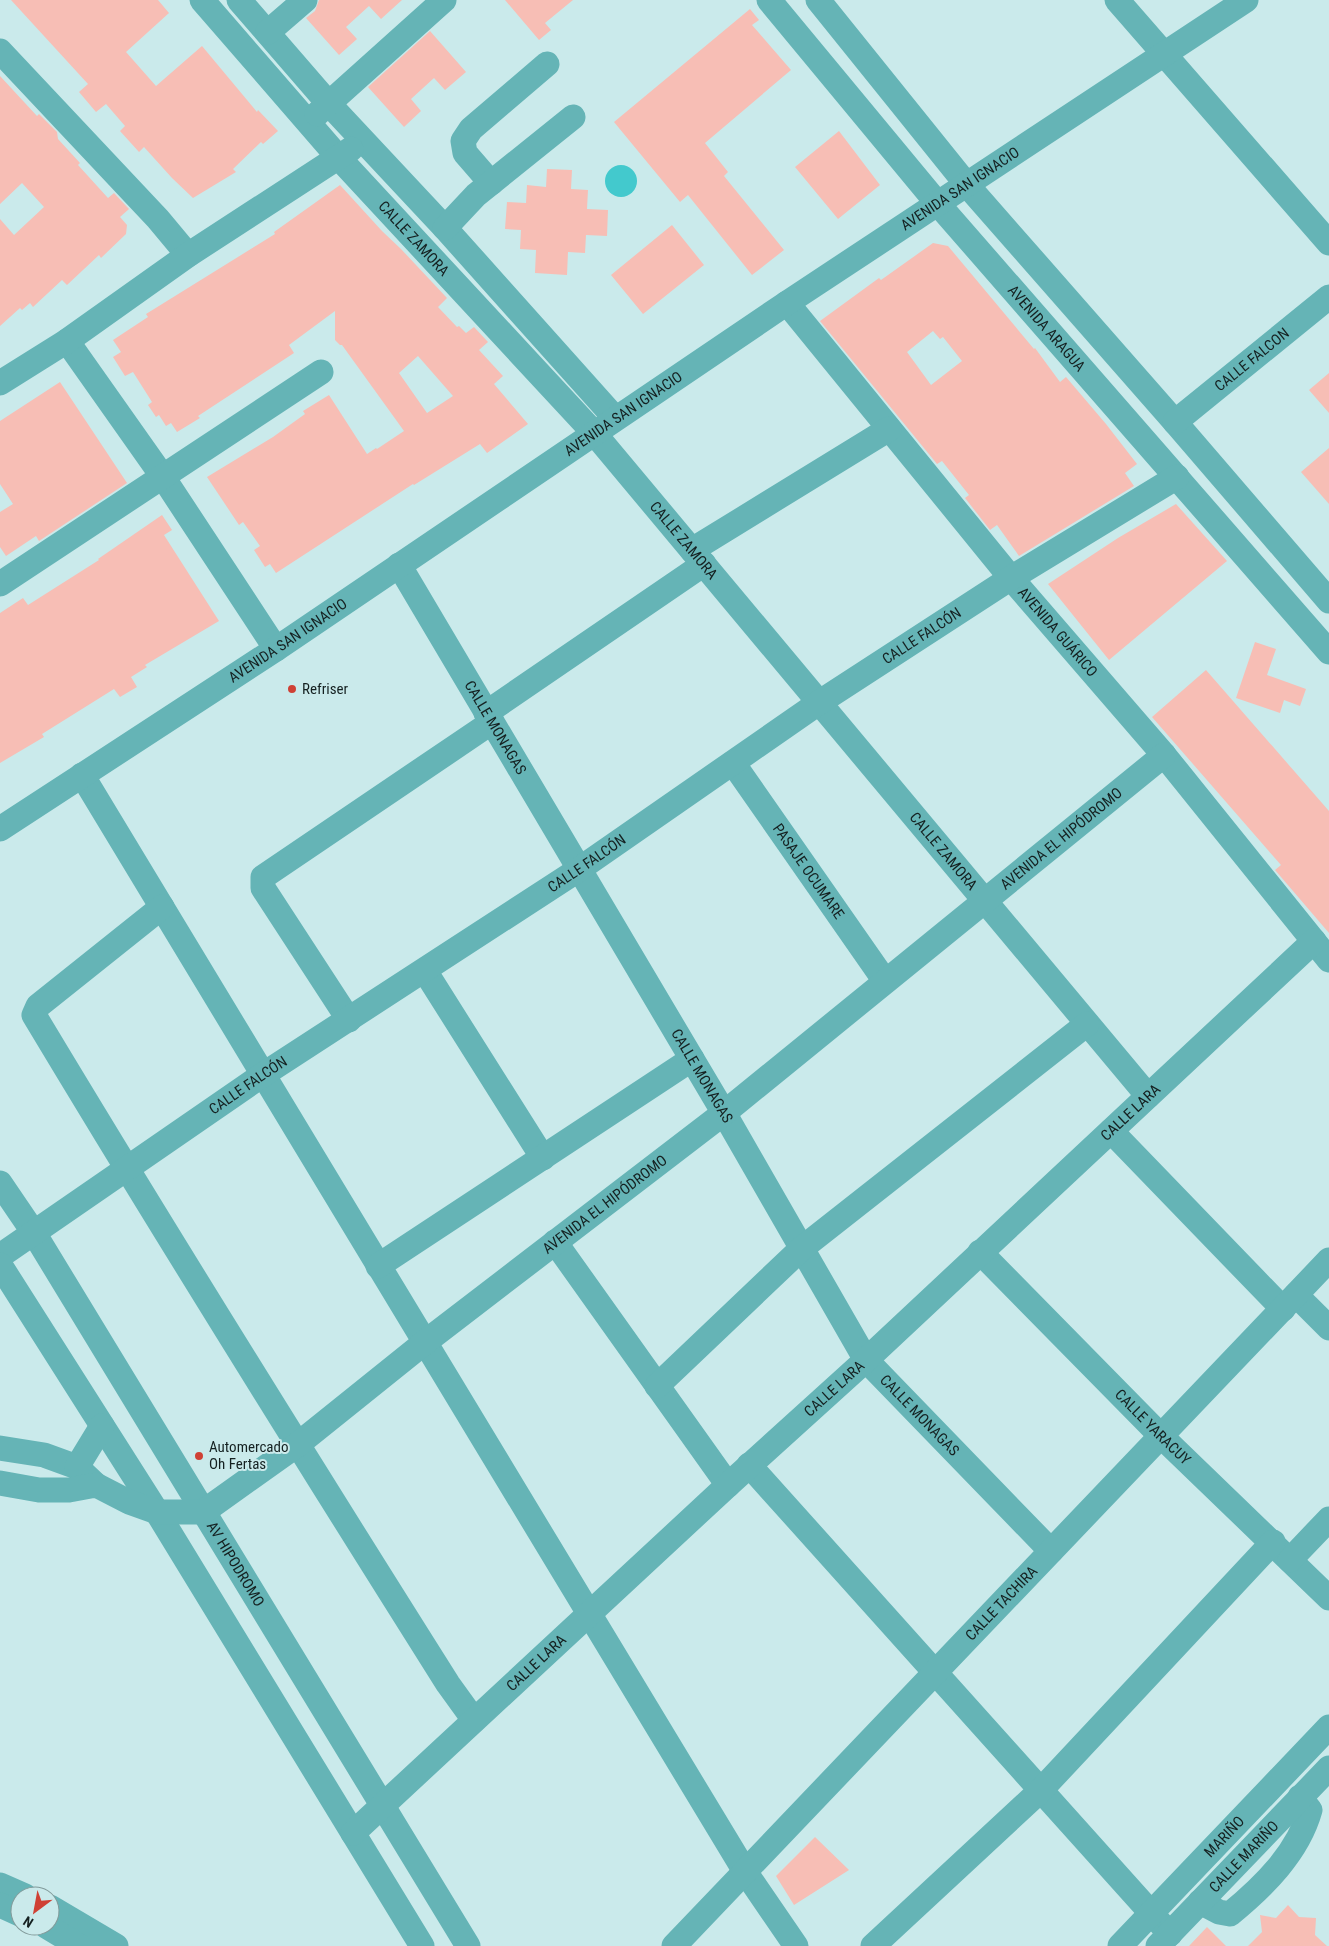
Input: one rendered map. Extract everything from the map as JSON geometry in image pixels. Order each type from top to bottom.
[{"type":"street","name":"CALLE ZAMORA","points":[[202,0],[338,158],[594,433],[1148,1096]]},
{"type":"street","name":"CALLE ZAMORA","points":[[239,0],[329,104],[445,228],[615,418]]},
{"type":"street","points":[[268,32],[305,0]]},
{"type":"street","points":[[308,123],[444,0]]},
{"type":"street","name":"AVENIDA ARAGUA","points":[[768,0],[938,204],[1329,652]]},
{"type":"street","points":[[1117,0],[1329,243]]},
{"type":"street","name":"AVENIDA SAN IGNACIO","points":[[0,829],[276,649],[615,418],[1246,0]]},
{"type":"street","points":[[822,2],[967,185],[1328,597]]},
{"type":"street","points":[[0,51],[158,218],[188,255]]},
{"type":"street","points":[[491,183],[465,153],[463,141],[471,128],[547,64]]},
{"type":"street","points":[[445,228],[476,196],[573,117]]},
{"type":"street","points":[[0,383],[68,341],[188,255],[364,140]]},
{"type":"street","name":"CALLE FALCON","points":[[1175,422],[1329,297]]},
{"type":"street","name":"AVENIDA GUÁRICO","points":[[787,303],[1011,578],[1164,755],[1321,950]]},
{"type":"street","points":[[68,341],[163,477],[276,649]]},
{"type":"street","points":[[0,584],[321,372]]},
{"type":"street","points":[[349,1020],[263,888],[263,877],[489,718],[698,557],[889,428]]},
{"type":"street","name":"CALLE FALCÓN","points":[[0,1256],[264,1074],[578,870],[820,702],[1011,578],[1177,477]]},
{"type":"street","name":"CALLE MONAGAS","points":[[399,565],[578,870],[724,1113],[866,1360],[1051,1551]]},
{"type":"street","name":"AVENIDA EL HIPÓDROMO","points":[[203,1512],[297,1445],[424,1343],[724,1113],[1164,755]]},
{"type":"street","name":"PASAJE OCUMARE","points":[[732,763],[885,981]]},
{"type":"street","points":[[82,774],[424,1343],[746,1873],[796,1946]]},
{"type":"street","points":[[162,907],[38,1006],[34,1015],[127,1170],[297,1445],[448,1684],[474,1720]]},
{"type":"street","name":"CALLE LARA","points":[[353,1833],[749,1465],[866,1360],[1148,1096],[1321,950]]},
{"type":"street","points":[[424,971],[542,1158]]},
{"type":"street","points":[[657,1386],[801,1249],[1087,1024]]},
{"type":"street","points":[[378,1266],[692,1059]]},
{"type":"street","points":[[1110,1131],[1289,1302],[1329,1328]]},
{"type":"street","name":"AV HIPODROMO","points":[[0,1183],[34,1233],[468,1946]]},
{"type":"street","points":[[555,1242],[728,1485]]},
{"type":"street","name":"CALLE YARACUY","points":[[980,1252],[1161,1436],[1329,1598]]},
{"type":"street","name":"CALLE TACHIRA","points":[[674,1946],[746,1873],[1329,1260]]},
{"type":"street","points":[[0,1265],[157,1512],[422,1946]]},
{"type":"street","points":[[77,1467],[102,1426]]},
{"type":"street","points":[[0,1448],[44,1455],[77,1467],[96,1485],[129,1502],[157,1512],[203,1512]]},
{"type":"street","points":[[749,1465],[1152,1914],[1164,1940]]},
{"type":"street","points":[[0,1483],[39,1490],[62,1490],[96,1485]]},
{"type":"street","points":[[873,1946],[1041,1790],[1281,1551],[1329,1519]]},
{"type":"street","name":"MARIÑO","points":[[1133,1942],[1152,1914],[1329,1727]]},
{"type":"street","name":"CALLE MARIÑO","points":[[1164,1940],[1329,1768]]},
{"type":"street","points":[[1200,1902],[1219,1912],[1230,1914],[1253,1895],[1287,1857],[1305,1828],[1310,1810],[1300,1798]]},
{"type":"street","points":[[60,1913],[116,1946]]},
{"type":"street","points":[[60,1934],[79,1946]]},
{"type":"water","points":[[621,165],[632,170],[637,181],[632,192],[621,197],[610,192],[605,181],[610,170]]},
{"type":"building","points":[[11,0],[158,0],[169,13],[126,52],[156,86],[202,46],[257,112],[258,110],[278,131],[263,144],[261,142],[233,169],[236,172],[193,198],[144,147],[139,152],[120,131],[125,126],[106,104],[96,112],[79,92],[88,84]]},
{"type":"building","points":[[319,0],[402,0],[381,19],[369,6],[346,27],[357,39],[339,55],[306,18],[315,11]]},
{"type":"building","points":[[505,0],[573,0],[545,23],[551,30],[539,40]]},
{"type":"building","points":[[750,9],[759,20],[752,25],[791,70],[705,143],[728,172],[724,176],[784,250],[752,275],[688,195],[680,202],[614,122]]},
{"type":"building","points":[[430,31],[466,72],[445,90],[434,78],[411,99],[421,111],[404,127],[368,87]]},
{"type":"building","points":[[0,76],[37,116],[39,114],[57,132],[58,139],[80,163],[78,165],[108,198],[114,193],[129,209],[120,217],[127,225],[126,234],[101,258],[99,255],[67,285],[62,280],[33,307],[30,303],[22,310],[20,308],[0,326],[0,219],[14,235],[44,207],[22,183],[0,204]]},
{"type":"building","points":[[839,131],[880,185],[838,219],[795,167]]},
{"type":"building","points":[[547,169],[572,170],[571,189],[588,190],[587,209],[608,210],[607,236],[586,235],[585,253],[568,252],[567,275],[535,273],[536,250],[520,249],[521,230],[505,229],[507,202],[526,203],[527,185],[546,187]]},
{"type":"building","points":[[340,185],[447,298],[438,307],[457,327],[459,326],[466,333],[474,327],[488,342],[479,350],[503,376],[494,384],[528,424],[487,453],[480,444],[413,484],[276,573],[270,564],[265,567],[254,550],[260,546],[243,522],[239,525],[207,477],[273,437],[305,414],[303,411],[329,395],[367,454],[404,431],[342,345],[335,340],[335,311],[289,345],[294,353],[198,416],[200,418],[177,432],[171,423],[166,426],[159,415],[156,417],[148,405],[152,402],[133,372],[125,376],[113,357],[121,352],[113,340],[148,317],[146,314],[275,234],[274,232]],"holes":[[[418,356],[453,396],[427,413],[399,373]]]},
{"type":"building","points":[[672,225],[704,265],[643,314],[611,275]]},
{"type":"building","points":[[933,243],[948,246],[1035,348],[1060,382],[1066,377],[1137,464],[1125,473],[1134,486],[1019,556],[997,525],[990,530],[965,498],[969,495],[942,461],[937,464],[820,321],[879,278],[881,280]],"holes":[[[933,331],[940,339],[943,337],[962,361],[931,385],[907,352]]]},
{"type":"building","points":[[1329,373],[1329,413],[1309,390]]},
{"type":"building","points":[[60,382],[127,483],[39,541],[36,536],[6,556],[0,547],[0,512],[13,504],[0,484],[0,421]]},
{"type":"building","points":[[1329,448],[1329,504],[1301,472]]},
{"type":"building","points":[[1176,504],[1227,561],[1109,660],[1048,584],[1118,538]]},
{"type":"building","points":[[162,515],[172,530],[164,535],[219,621],[145,665],[147,667],[131,677],[137,687],[120,697],[114,689],[42,734],[44,737],[0,763],[0,613],[23,598],[28,605],[99,560]]},
{"type":"building","points":[[1255,642],[1276,649],[1267,675],[1306,689],[1300,706],[1284,700],[1280,713],[1236,698]]},
{"type":"building","points":[[1206,670],[1329,811],[1329,933],[1275,870],[1281,865],[1152,717]]},
{"type":"building","points":[[815,1837],[849,1870],[794,1905],[776,1876]]},
{"type":"building","points":[[1288,1905],[1299,1917],[1316,1918],[1315,1935],[1327,1946],[1248,1946],[1262,1932],[1260,1915],[1276,1918]]},
{"type":"building","points":[[1207,1927],[1226,1946],[1189,1946]]},
{"type":"place","name":"Refriser","points":[[292,689]]},
{"type":"place","name":"Automercado Oh Fertas","points":[[199,1456]]}]
